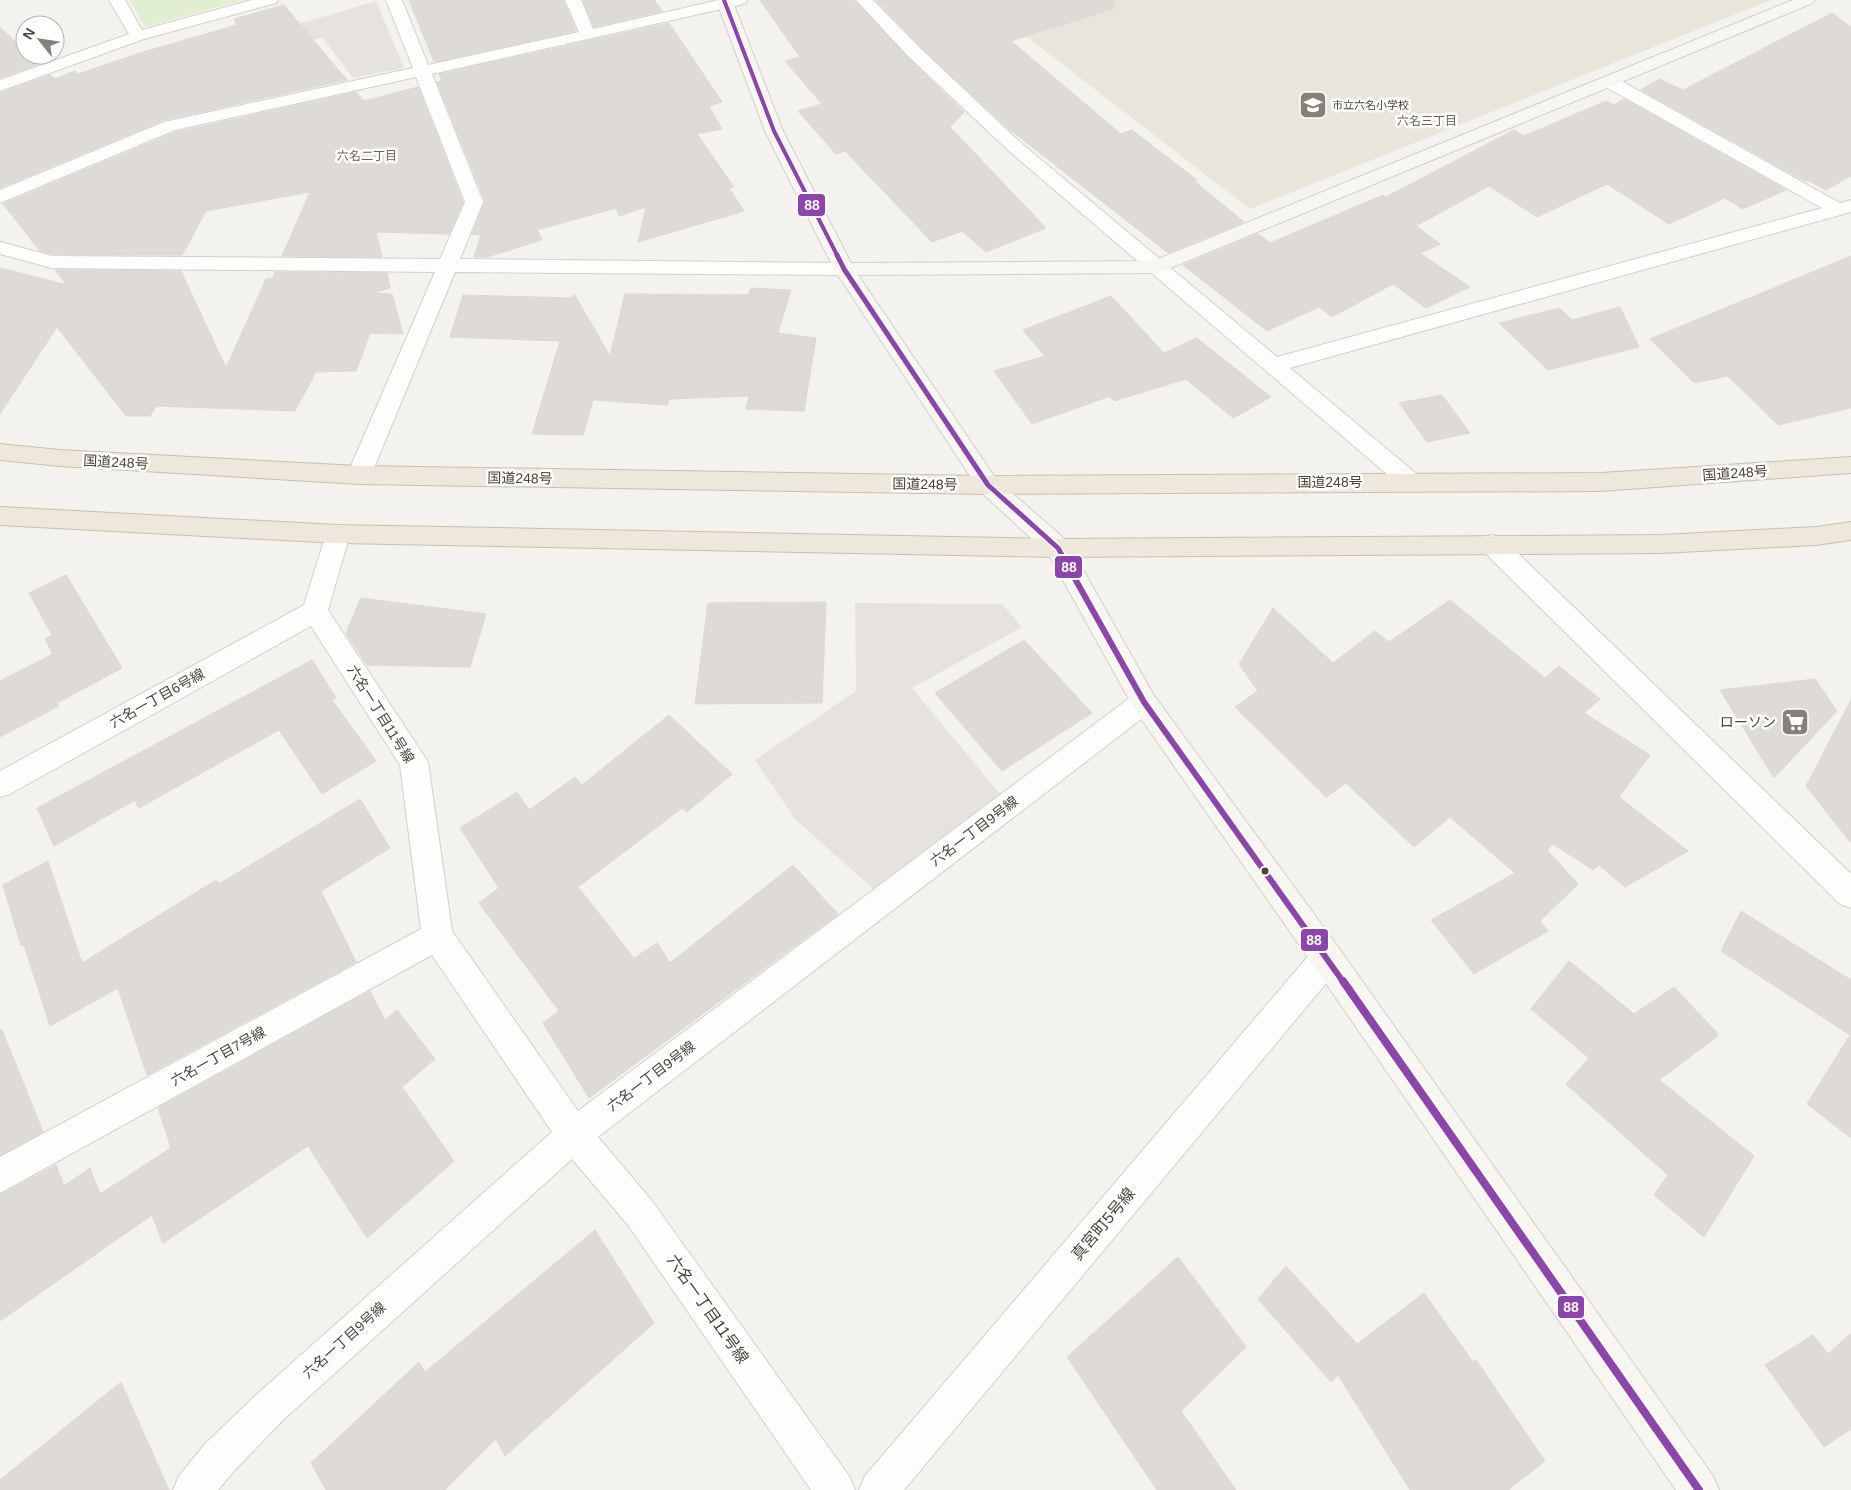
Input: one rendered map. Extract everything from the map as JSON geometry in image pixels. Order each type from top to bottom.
[{"type":"highway","name":"国道248号","points":[[0,452],[60,458],[359,475],[988,485],[1601,482],[1851,465]]},
{"type":"highway","points":[[0,516],[338,534],[1058,548],[1662,544],[1816,536],[1851,531]]},
{"type":"main road","points":[[844,269],[1156,267],[1807,0]]},
{"type":"main road","points":[[729,1],[774,131],[844,269],[988,485],[1058,548],[1144,702],[1327,958],[1699,1490]]},
{"type":"street","points":[[117,0],[138,36]]},
{"type":"street","points":[[0,86],[138,36],[270,0]]},
{"type":"street","points":[[359,475],[474,202],[394,0]]},
{"type":"street","points":[[573,0],[588,35]]},
{"type":"street","points":[[864,0],[914,52],[1015,146],[1411,482]]},
{"type":"street","points":[[0,197],[170,126],[588,35],[729,1]]},
{"type":"street","points":[[1610,82],[1845,208]]},
{"type":"street","points":[[1275,365],[1845,208]]},
{"type":"street","points":[[0,248],[52,262],[844,269]]},
{"type":"street","points":[[314,611],[338,534]]},
{"type":"street","points":[[1492,544],[1851,894]]},
{"type":"street","name":"六名一丁目6号線","points":[[0,785],[314,611]]},
{"type":"street","name":"六名一丁目11号線","points":[[314,611],[414,762],[437,936],[574,1135],[640,1213],[836,1490]]},
{"type":"street","name":"六名一丁目9号線","points":[[193,1490],[219,1458],[269,1408],[574,1135],[1144,702]]},
{"type":"street","name":"六名一丁目7号線","points":[[0,1176],[437,936]]},
{"type":"street","name":"真宮町5号線","points":[[879,1490],[1327,958]]},
{"type":"shaded area","name":"市立六名小学校","points":[[979,0],[1771,0],[1250,209]]},
{"type":"shaded area","points":[[376,1],[404,68],[353,78],[322,37],[256,55],[247,39]]},
{"type":"shaded area","points":[[855,603],[1002,604],[1022,627],[912,688],[1014,811],[890,904],[795,819],[755,760],[856,691]]},
{"type":"green space","points":[[130,0],[244,0],[145,27]]},
{"type":"building","points":[[409,0],[563,0],[576,31],[434,62]]},
{"type":"building","points":[[583,0],[654,0],[662,11],[594,27]]},
{"type":"building","points":[[760,0],[854,0],[907,57],[964,112],[950,127],[1046,228],[986,252],[962,231],[932,242],[845,151],[836,154],[798,111],[822,104],[785,61],[800,57]]},
{"type":"building","points":[[876,0],[1113,0],[1115,8],[1011,41],[1121,134],[1132,130],[1197,180],[1194,181],[1244,222],[1168,253],[1009,129],[921,47]]},
{"type":"building","points":[[284,5],[347,80],[164,120],[0,188],[0,93],[50,75],[55,79],[75,71],[78,74],[140,53],[237,25],[234,19]]},
{"type":"building","points":[[1832,13],[1851,27],[1851,176],[1826,190],[1808,180],[1805,181],[1641,90],[1659,79],[1683,90]]},
{"type":"building","points":[[669,23],[722,102],[709,106],[722,129],[697,134],[734,187],[729,188],[744,211],[638,242],[646,207],[619,216],[616,208],[537,230],[542,240],[487,257],[474,257],[481,235],[472,234],[485,201],[437,82],[442,81],[439,74]]},
{"type":"building","points":[[0,27],[15,41],[15,65],[36,65],[0,78]]},
{"type":"building","points":[[418,87],[463,202],[449,234],[376,232],[382,257],[282,256],[310,192],[206,211],[182,255],[52,254],[40,251],[3,204],[176,132],[356,92],[364,101]]},
{"type":"building","points":[[1624,99],[1786,190],[1743,209],[1725,198],[1669,224],[1607,184],[1537,217],[1489,186],[1416,226],[1440,244],[1420,253],[1470,287],[1426,308],[1393,284],[1332,317],[1319,307],[1267,331],[1183,265],[1258,234],[1270,243],[1383,195],[1386,197],[1514,130],[1524,136],[1606,101],[1614,105]]},
{"type":"building","points":[[1851,256],[1851,408],[1778,425],[1728,376],[1694,383],[1650,339]]},
{"type":"building","points":[[0,268],[67,285],[55,270],[181,271],[226,368],[266,279],[272,279],[275,272],[387,273],[390,288],[373,293],[392,294],[403,334],[370,333],[356,371],[316,372],[295,411],[156,406],[150,416],[126,416],[57,327],[0,414]]},
{"type":"building","points":[[751,288],[791,290],[778,333],[816,338],[804,411],[746,409],[749,396],[669,399],[667,405],[593,400],[583,435],[532,434],[560,341],[450,337],[463,295],[572,298],[574,294],[610,356],[625,294],[748,295]]},
{"type":"building","points":[[1111,296],[1164,353],[1197,338],[1271,397],[1233,418],[1186,379],[1114,401],[1110,396],[1032,424],[994,371],[1045,356],[1023,330]]},
{"type":"building","points":[[1620,307],[1639,347],[1548,370],[1499,323],[1560,308],[1572,320]]},
{"type":"building","points":[[1442,395],[1470,433],[1427,442],[1399,403]]},
{"type":"building","points":[[66,575],[122,668],[57,703],[59,706],[0,737],[0,681],[53,654],[45,639],[52,635],[29,593]]},
{"type":"building","points":[[361,598],[486,614],[470,667],[367,665],[346,633]]},
{"type":"building","points":[[1450,600],[1545,678],[1559,666],[1600,699],[1584,713],[1650,755],[1619,797],[1688,851],[1625,887],[1599,865],[1593,870],[1553,844],[1547,850],[1578,884],[1540,921],[1548,931],[1474,974],[1431,920],[1515,873],[1450,817],[1414,847],[1346,783],[1326,797],[1235,707],[1258,691],[1239,664],[1273,608],[1333,663],[1375,631],[1389,642]]},
{"type":"building","points":[[826,602],[822,703],[695,704],[708,603]]},
{"type":"building","points":[[1024,640],[1092,713],[1002,771],[935,693]]},
{"type":"building","points":[[312,660],[336,698],[332,700],[376,761],[322,794],[279,730],[139,808],[135,800],[54,846],[37,808]]},
{"type":"building","points":[[1815,679],[1837,711],[1774,778],[1720,690]]},
{"type":"building","points":[[1851,700],[1851,843],[1806,786]]},
{"type":"building","points":[[669,715],[732,774],[687,812],[682,808],[578,887],[634,958],[657,943],[670,963],[793,865],[838,914],[589,1098],[543,1023],[559,1011],[479,903],[499,888],[460,828],[517,792],[529,810],[575,777],[582,785]]},
{"type":"building","points":[[360,799],[390,848],[321,891],[356,962],[147,1075],[118,988],[50,1026],[24,945],[21,946],[3,885],[48,861],[82,963],[216,880],[219,884]]},
{"type":"building","points":[[1741,911],[1851,980],[1851,1138],[1807,1104],[1850,1035],[1721,951]]},
{"type":"building","points":[[1569,961],[1634,1014],[1674,987],[1719,1035],[1659,1080],[1754,1156],[1704,1237],[1654,1195],[1668,1175],[1566,1084],[1589,1058],[1531,1009]]},
{"type":"building","points":[[370,991],[385,1020],[397,1010],[435,1059],[402,1087],[454,1161],[367,1238],[308,1146],[163,1243],[152,1215],[0,1321],[0,1195],[56,1165],[64,1186],[90,1168],[100,1194],[171,1148],[158,1108]]},
{"type":"building","points":[[0,1030],[2,1030],[43,1132],[0,1155]]},
{"type":"building","points":[[595,1230],[654,1323],[505,1456],[496,1439],[445,1490],[326,1490],[311,1463],[419,1362],[425,1372]]},
{"type":"building","points":[[1178,1257],[1246,1347],[1181,1411],[1236,1490],[1157,1490],[1067,1357]]},
{"type":"building","points":[[1286,1266],[1357,1344],[1424,1293],[1473,1362],[1476,1360],[1545,1461],[1508,1490],[1410,1490],[1338,1375],[1331,1382],[1258,1299]]},
{"type":"building","points":[[1851,1333],[1851,1429],[1824,1447],[1765,1365],[1813,1335],[1828,1354]]},
{"type":"building","points":[[121,1382],[169,1490],[0,1490],[0,1480]]},
{"type":"transit line","name":"88","points":[[724,0],[774,131],[844,269],[988,485],[1058,548],[1144,702],[1327,958],[1699,1490]]},
{"type":"place","name":"市立六名小学校","points":[[1313,105]]},
{"type":"place","name":"ローソン","points":[[1795,722]]},
{"type":"district","name":"六名三丁目","points":[[1427,121]]},
{"type":"district","name":"六名二丁目","points":[[367,156]]}]
